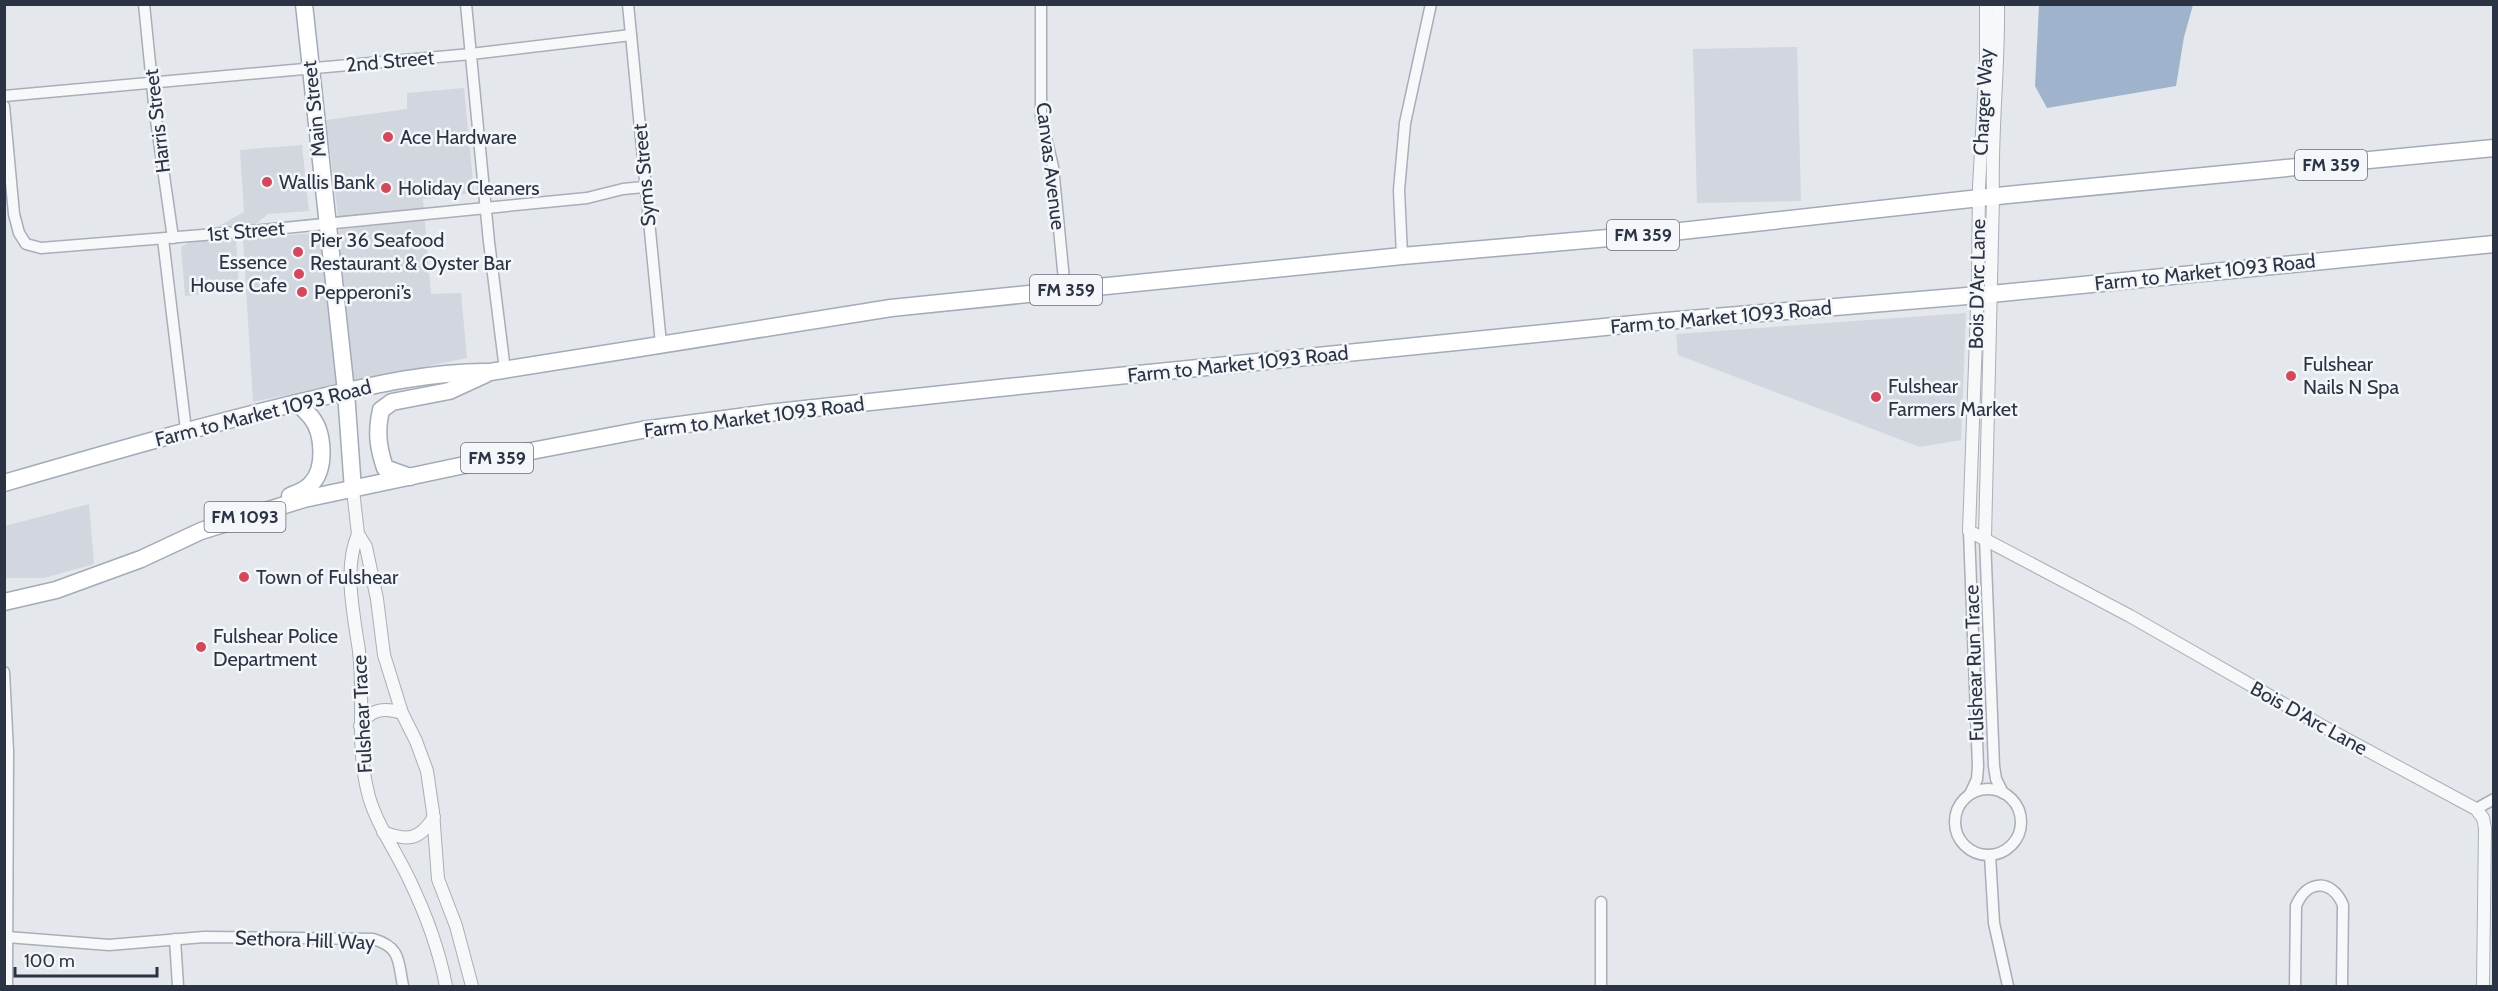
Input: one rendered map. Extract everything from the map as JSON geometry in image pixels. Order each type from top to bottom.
[{"type":"main road","name":"Main Street","points":[[304,4],[346,392]]},
{"type":"main road","name":"Farm to Market 1093 Road","points":[[4,483],[186,430],[346,392],[458,371],[497,371],[891,308],[1402,256],[1654,234],[1986,198],[2493,148]]},
{"type":"main road","name":"Farm to Market 1093 Road","points":[[4,602],[56,590],[141,559],[201,531],[304,499],[642,430],[768,413],[1654,322],[1984,294],[2493,244]]},
{"type":"main road","points":[[410,478],[386,468],[378,448],[377,427],[381,410],[392,402],[449,391],[497,371]]},
{"type":"main road","name":"Fulshear Trace","points":[[346,392],[353,490]]},
{"type":"main road","points":[[263,511],[309,486],[317,476],[321,465],[318,431],[312,418],[297,403]]},
{"type":"street","name":"Harris Street","points":[[144,4],[186,430]]},
{"type":"street","points":[[466,4],[486,207],[497,371]]},
{"type":"street","name":"Syms Street","points":[[628,4],[661,344]]},
{"type":"street","name":"Canvas Avenue","points":[[1041,4],[1041,116],[1053,166],[1065,290]]},
{"type":"street","points":[[1402,256],[1399,190],[1405,123],[1431,4]]},
{"type":"street","name":"Charger Way","points":[[1986,4],[1986,198]]},
{"type":"street","name":"Charger Way","points":[[1986,198],[1998,62],[1998,4]]},
{"type":"street","name":"2nd Street","points":[[4,96],[471,54],[631,35]]},
{"type":"street","name":"1st Street","points":[[4,106],[19,233],[26,244],[40,248],[587,198],[623,189],[644,187]]},
{"type":"street","name":"Bois D'Arc Lane","points":[[1986,198],[1984,294],[1986,538]]},
{"type":"street","name":"Bois D'Arc Lane","points":[[1984,294],[1969,531],[2130,616],[2324,727],[2476,809]]},
{"type":"street","name":"Fulshear Trace","points":[[353,490],[358,534],[366,547],[377,599],[384,655],[402,713],[427,771],[434,818],[438,879],[459,935],[472,987]]},
{"type":"street","name":"Fulshear Run Trace","points":[[1969,531],[1978,766],[1977,779],[1970,794]]},
{"type":"street","name":"Fulshear Trace","points":[[358,534],[352,549],[351,590],[361,678],[359,728],[362,762],[369,796],[383,831],[421,907],[437,952],[446,987]]},
{"type":"street","name":"Fulshear Run Trace","points":[[1986,538],[1994,766],[1996,779],[2003,793]]},
{"type":"street","points":[[4,672],[8,751],[7,987]]},
{"type":"street","points":[[359,728],[371,712],[391,709],[402,713]]},
{"type":"street","points":[[1986,789],[2003,793],[2016,806],[2020,815],[2019,833],[2008,848],[1990,855],[1969,850],[1956,833],[1954,822],[1956,811],[1970,794],[1986,789]]},
{"type":"street","points":[[2483,987],[2485,828],[2483,818],[2476,809],[2493,798]]},
{"type":"street","points":[[383,831],[398,838],[412,837],[424,832],[434,818]]},
{"type":"street","points":[[1990,855],[1994,922],[2008,987]]},
{"type":"street","points":[[2295,987],[2296,906],[2300,895],[2318,885],[2329,887],[2338,894],[2343,905],[2342,987]]},
{"type":"street","points":[[1600,902],[1601,987]]},
{"type":"street","name":"Sethora Hill Way","points":[[7,937],[109,945],[204,937],[374,939],[388,943],[396,954],[403,987]]},
{"type":"street","points":[[175,939],[178,987]]},
{"type":"shaded area","points":[[1797,47],[1801,201],[1697,203],[1693,49]]},
{"type":"shaded area","points":[[464,88],[474,193],[423,199],[431,294],[461,293],[467,358],[253,402],[243,239],[340,231],[326,120],[407,109],[407,93]]},
{"type":"shaded area","points":[[302,145],[309,211],[268,214],[236,240],[239,290],[185,296],[181,247],[244,212],[240,150]]},
{"type":"shaded area","name":"Fulshear Farmers Market","points":[[1966,313],[1961,440],[1920,447],[1678,355],[1676,334]]},
{"type":"shaded area","points":[[89,504],[94,564],[44,578],[5,578],[5,526]]},
{"type":"water","points":[[2039,5],[2193,5],[2184,37],[2176,86],[2047,108],[2035,86]]},
{"type":"place","name":"Ace Hardware","points":[[388,137]]},
{"type":"place","name":"Wallis Bank","points":[[267,182]]},
{"type":"place","name":"Holiday Cleaners","points":[[386,188]]},
{"type":"place","name":"Pier 36 Seafood Restaurant & Oyster Bar","points":[[298,252]]},
{"type":"place","name":"Essence House Cafe","points":[[299,274]]},
{"type":"place","name":"Pepperoni’s","points":[[302,292]]},
{"type":"place","name":"Fulshear Nails N Spa","points":[[2291,376]]},
{"type":"place","name":"Fulshear Farmers Market","points":[[1876,397]]},
{"type":"place","name":"Town of Fulshear","points":[[244,577]]},
{"type":"place","name":"Fulshear Police Department","points":[[201,647]]}]
